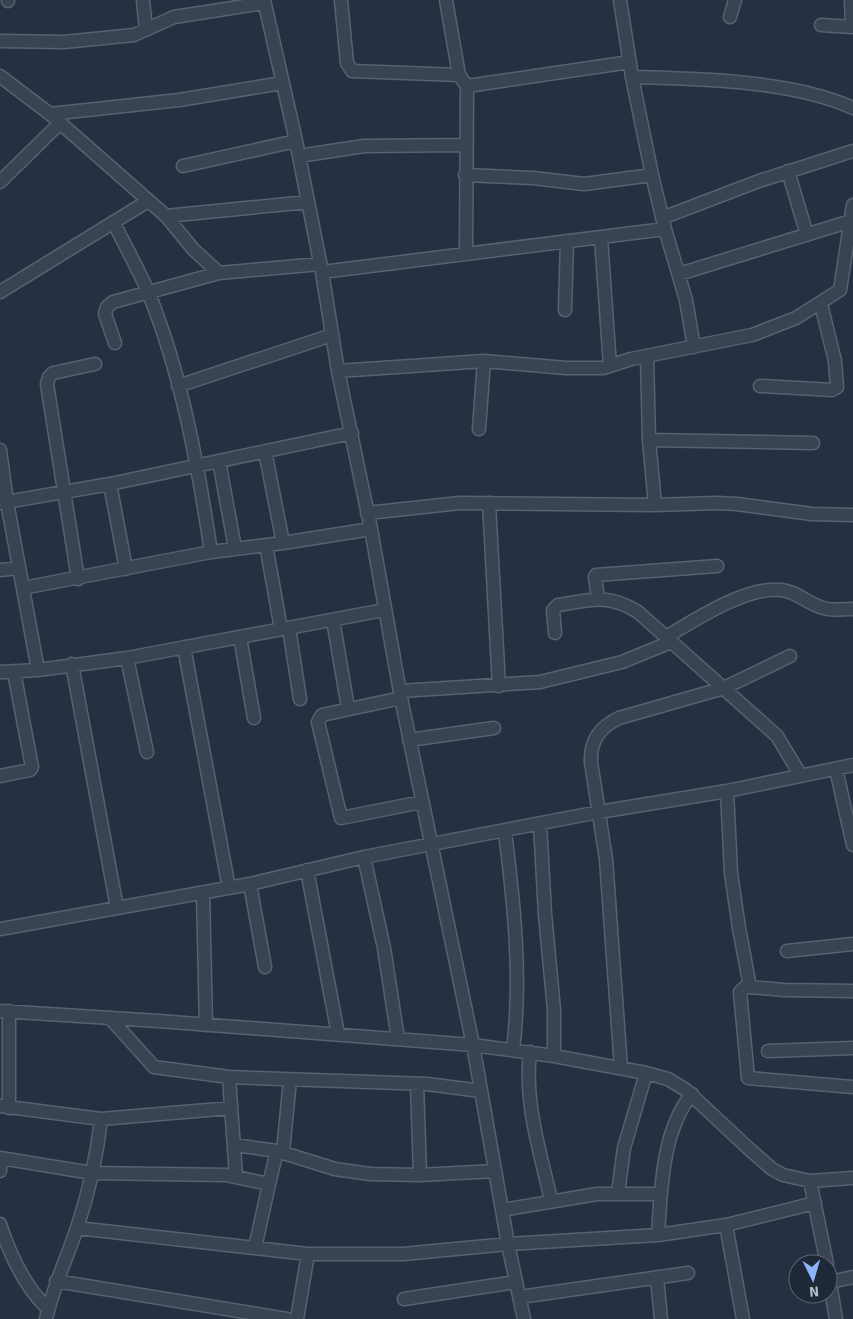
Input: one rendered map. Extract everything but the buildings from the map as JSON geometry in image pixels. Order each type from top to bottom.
[{"type":"street","points":[[143,0],[146,30]]},
{"type":"street","points":[[342,0],[347,63],[352,71],[459,74]]},
{"type":"street","points":[[446,0],[459,74],[467,86],[466,254]]},
{"type":"street","points":[[620,0],[632,77],[652,175],[687,306],[694,347]]},
{"type":"street","points":[[730,17],[735,0]]},
{"type":"street","points":[[821,25],[852,27],[851,0]]},
{"type":"street","points":[[0,41],[64,42],[134,35],[174,17],[264,2],[299,156],[321,268],[338,371],[371,529],[400,694],[473,1045],[508,1244],[524,1319]]},
{"type":"street","points":[[467,86],[630,62]]},
{"type":"street","points":[[632,77],[712,79],[804,93],[853,108]]},
{"type":"street","points":[[50,114],[179,100],[282,83]]},
{"type":"street","points":[[3,84],[50,114],[166,216],[193,249],[219,273]]},
{"type":"street","points":[[0,182],[60,123]]},
{"type":"street","points":[[183,166],[296,141]]},
{"type":"street","points":[[299,156],[364,146],[466,145]]},
{"type":"street","points":[[115,343],[105,314],[106,307],[113,302],[219,273],[321,268],[466,254],[600,238],[664,224],[788,171],[853,151]]},
{"type":"street","points":[[788,171],[807,234]]},
{"type":"street","points":[[465,175],[533,178],[584,184],[652,175]]},
{"type":"street","points":[[0,292],[148,201]]},
{"type":"street","points":[[166,216],[308,202]]},
{"type":"street","points":[[338,371],[484,361],[598,369],[647,356],[768,330],[821,304],[840,290],[851,229],[853,205]]},
{"type":"street","points":[[114,223],[148,292],[178,386],[198,465],[211,552]]},
{"type":"street","points":[[678,274],[807,234],[851,229]]},
{"type":"street","points":[[600,238],[610,366]]},
{"type":"street","points":[[565,310],[567,241]]},
{"type":"street","points":[[840,290],[853,292]]},
{"type":"street","points":[[760,386],[832,390],[837,387],[835,361],[821,304]]},
{"type":"street","points":[[178,386],[332,335]]},
{"type":"street","points":[[647,356],[650,440],[655,505]]},
{"type":"street","points":[[479,430],[484,361]]},
{"type":"street","points":[[78,579],[47,384],[49,377],[53,374],[95,364]]},
{"type":"street","points":[[3,502],[110,484],[352,433]]},
{"type":"street","points":[[650,440],[813,443]]},
{"type":"street","points":[[0,450],[3,502],[19,568],[38,670]]},
{"type":"street","points":[[265,451],[283,544]]},
{"type":"street","points":[[218,461],[235,548]]},
{"type":"street","points":[[110,484],[126,569]]},
{"type":"street","points":[[367,513],[460,503],[737,504],[812,514],[853,515]]},
{"type":"street","points":[[489,504],[499,686]]},
{"type":"street","points":[[23,588],[78,579],[211,552],[266,544],[283,544],[371,529]]},
{"type":"street","points":[[266,544],[300,699]]},
{"type":"street","points":[[598,599],[596,574],[717,566]]},
{"type":"street","points":[[0,570],[19,568]]},
{"type":"street","points":[[422,802],[342,818],[318,718],[400,694],[540,682],[622,662],[668,640],[731,601],[768,590],[781,590],[795,594],[822,608],[853,609]]},
{"type":"street","points":[[556,633],[554,607],[598,599],[613,599],[638,612],[777,736],[801,776]]},
{"type":"street","points":[[0,672],[38,670],[127,658],[384,610]]},
{"type":"street","points":[[333,620],[348,708]]},
{"type":"street","points":[[240,637],[254,718]]},
{"type":"street","points":[[184,647],[229,888]]},
{"type":"street","points":[[621,1068],[614,948],[590,750],[595,736],[607,724],[619,718],[724,688],[790,656]]},
{"type":"street","points":[[127,658],[147,752]]},
{"type":"street","points":[[72,664],[117,908]]},
{"type":"street","points":[[0,776],[30,770],[32,767],[14,672]]},
{"type":"street","points":[[409,740],[494,728]]},
{"type":"street","points":[[0,928],[204,893],[364,857],[505,832],[599,812],[727,791],[853,765]]},
{"type":"street","points":[[836,769],[853,845]]},
{"type":"street","points":[[727,791],[731,873],[738,928],[750,987]]},
{"type":"street","points":[[540,824],[545,914],[554,1010],[554,1056]]},
{"type":"street","points":[[505,832],[516,933],[516,1020],[513,1050]]},
{"type":"street","points":[[364,857],[384,948],[398,1039]]},
{"type":"street","points":[[307,870],[338,1034]]},
{"type":"street","points":[[250,884],[265,967]]},
{"type":"street","points":[[204,893],[206,1025]]},
{"type":"street","points":[[787,951],[853,944]]},
{"type":"street","points":[[853,990],[784,990],[750,987],[744,988],[740,992],[748,1078],[853,1087]]},
{"type":"street","points":[[232,1108],[101,1119],[5,1107],[5,1011],[473,1045],[530,1052],[621,1068],[668,1080],[692,1094],[772,1169],[783,1175],[810,1181],[853,1178]]},
{"type":"street","points":[[110,1018],[154,1067],[229,1077],[417,1084],[481,1091]]},
{"type":"street","points":[[768,1051],[853,1048]]},
{"type":"street","points":[[530,1052],[527,1088],[551,1200]]},
{"type":"street","points":[[618,1193],[624,1148],[646,1073]]},
{"type":"street","points":[[229,1077],[236,1177]]},
{"type":"street","points":[[255,1248],[269,1184],[280,1151],[290,1080]]},
{"type":"street","points":[[417,1084],[420,1175]]},
{"type":"street","points":[[658,1234],[661,1194],[674,1121],[692,1094]]},
{"type":"street","points":[[47,1314],[56,1281],[77,1228],[92,1174],[101,1119]]},
{"type":"street","points":[[235,1145],[280,1151],[335,1170],[370,1174],[420,1175],[495,1170]]},
{"type":"street","points":[[0,1162],[92,1174],[200,1173],[236,1177],[269,1184]]},
{"type":"street","points":[[810,1181],[825,1254]]},
{"type":"street","points":[[502,1210],[551,1200],[618,1193],[661,1194]]},
{"type":"street","points":[[77,1228],[308,1254],[402,1254],[508,1244],[658,1234],[726,1225],[815,1203]]},
{"type":"street","points":[[0,1224],[6,1242],[26,1281],[47,1314]]},
{"type":"street","points":[[726,1225],[743,1319]]},
{"type":"street","points":[[297,1319],[308,1254]]},
{"type":"street","points":[[520,1297],[688,1273]]},
{"type":"street","points":[[838,1276],[853,1277]]},
{"type":"street","points":[[657,1277],[661,1319]]},
{"type":"street","points":[[56,1281],[286,1319]]},
{"type":"street","points":[[404,1299],[516,1282]]},
{"type":"street","points":[[834,1304],[836,1319]]}]
